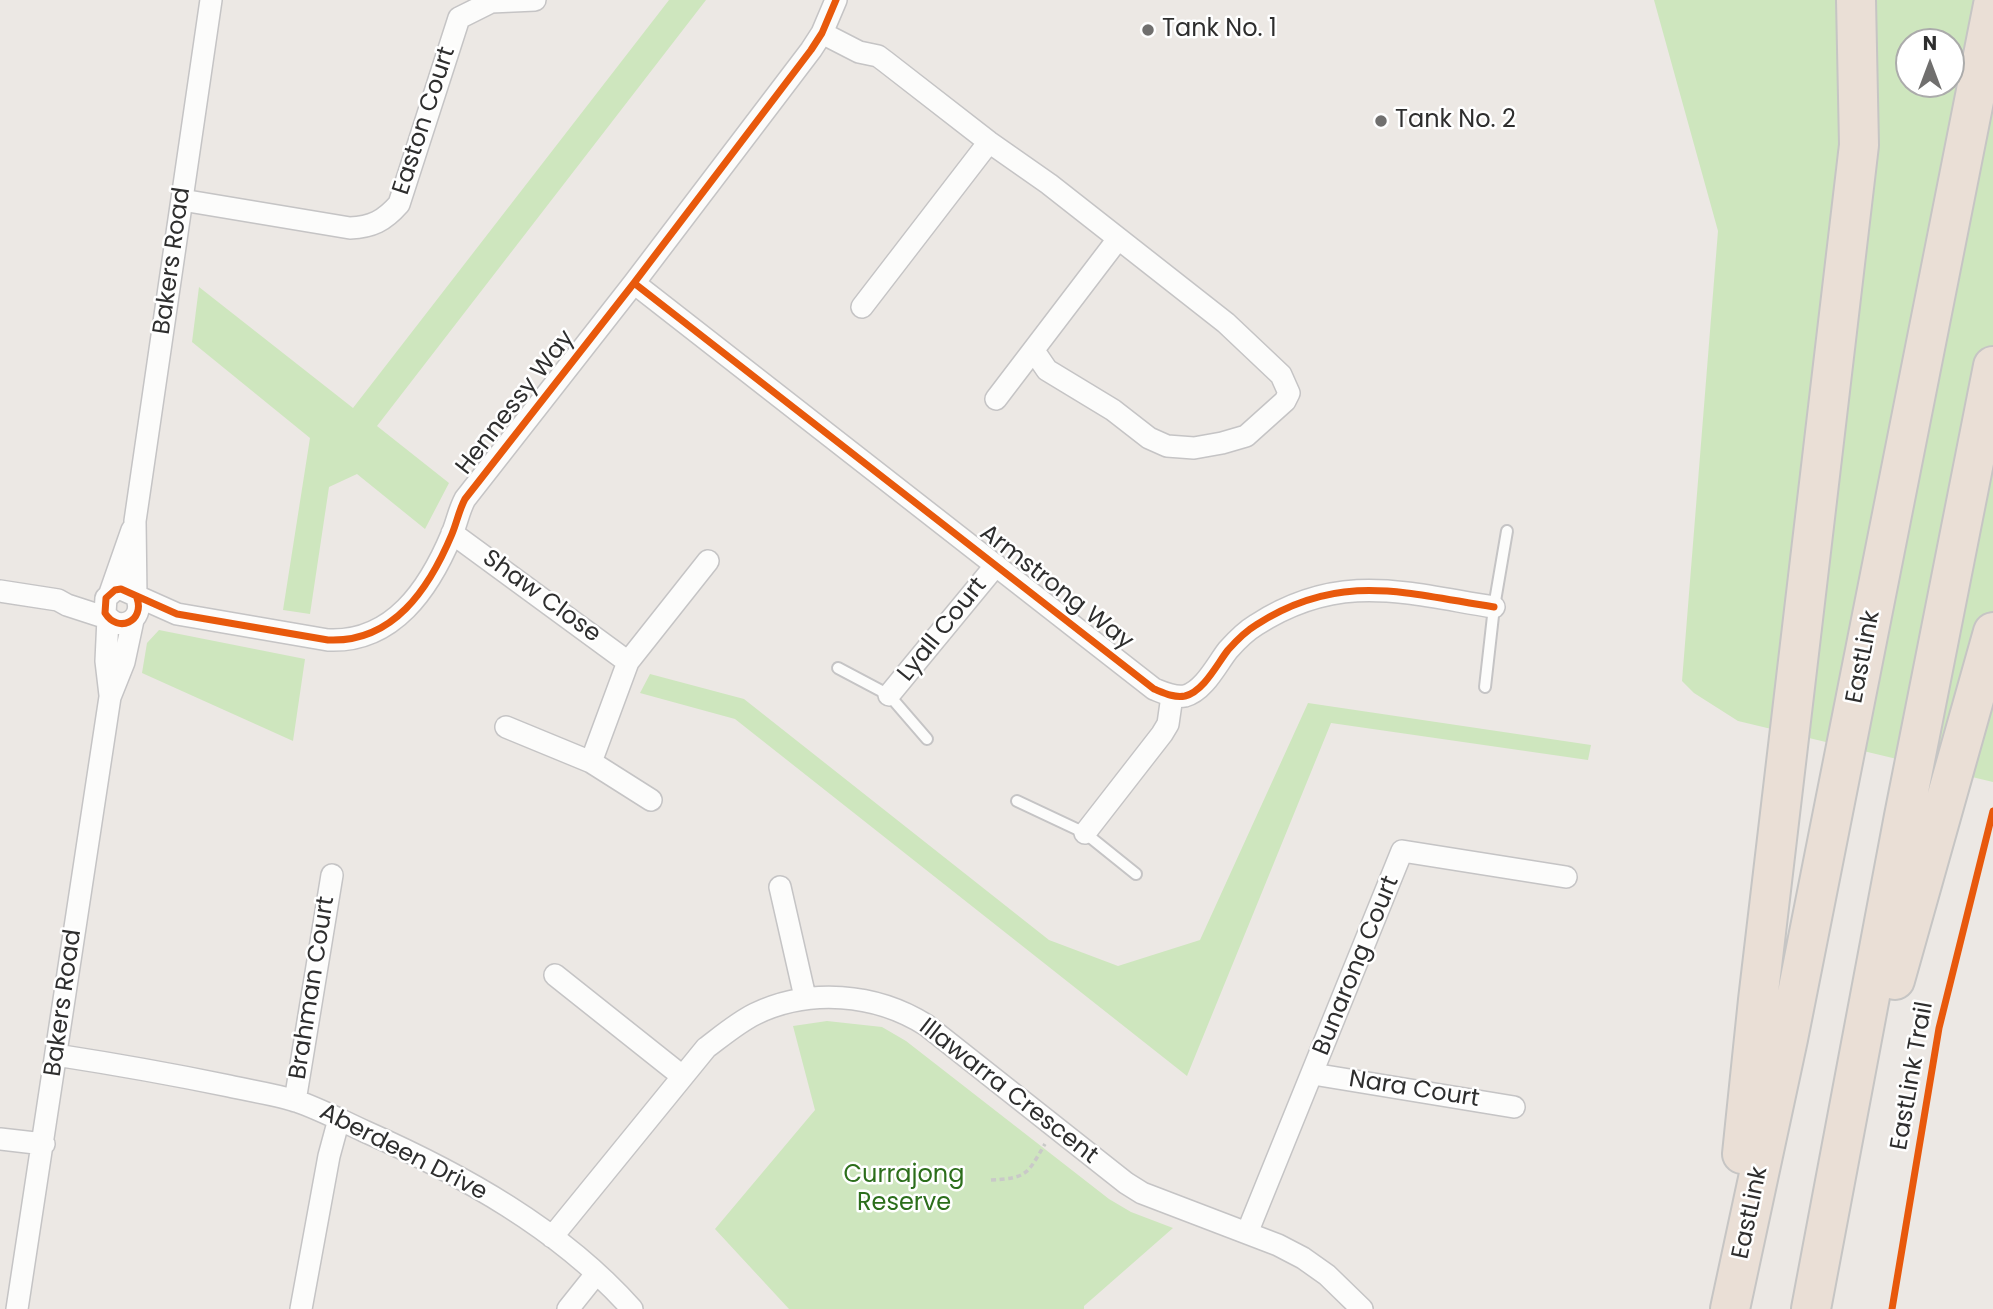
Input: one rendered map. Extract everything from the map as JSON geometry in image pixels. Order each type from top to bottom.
[{"type":"highway","points":[[1728,1309],[1758,1000],[1859,145],[1856,0]]},
{"type":"highway","name":"EastLink","points":[[1728,1309],[1791,1025],[1993,5]]},
{"type":"highway","points":[[1811,1309],[1904,816],[1993,366]]},
{"type":"highway","points":[[1829,1216],[1993,632]]},
{"type":"street","name":"Bakers Road","points":[[136,597],[135,521],[211,0]]},
{"type":"street","name":"Easton Court","points":[[182,200],[350,228],[364,228],[387,218],[399,204],[459,18],[491,2],[535,0]]},
{"type":"street","name":"Hennessy Way","points":[[136,597],[177,614],[328,640],[341,641],[365,635],[394,621],[424,590],[452,533],[465,499],[635,283],[825,27],[836,0]]},
{"type":"street","points":[[825,27],[869,43],[878,57],[1049,184],[1226,323],[1281,375],[1289,393],[1286,401],[1246,436],[1194,448],[1167,446],[1149,438],[1113,411],[1047,370],[1034,351]]},
{"type":"street","points":[[862,307],[989,142]]},
{"type":"street","points":[[996,399],[1118,239]]},
{"type":"street","name":"Armstrong Way","points":[[635,283],[1154,689],[1172,696]]},
{"type":"street","name":"Bakers Road","points":[[110,594],[135,521]]},
{"type":"street","name":"Shaw Close","points":[[452,533],[628,662]]},
{"type":"street","points":[[591,762],[628,662],[708,561]]},
{"type":"street","name":"Lyall Court","points":[[890,695],[996,565]]},
{"type":"street","points":[[0,591],[58,600],[108,618],[117,624],[133,620],[139,607],[136,597],[121,589],[110,594],[58,600]]},
{"type":"street","points":[[1085,833],[1168,724],[1172,696],[1185,696],[1197,690],[1231,647],[1254,626],[1289,607],[1320,595],[1351,590],[1379,590],[1494,607]]},
{"type":"street","points":[[108,618],[104,603],[110,594]]},
{"type":"street","name":"Hennessy Way","points":[[133,620],[177,614]]},
{"type":"street","name":"Bakers Road","points":[[108,618],[106,662],[110,697]]},
{"type":"street","name":"Bakers Road","points":[[17,1309],[110,697],[124,662],[133,620]]},
{"type":"street","points":[[506,727],[591,762],[650,800]]},
{"type":"street","name":"Bunarong Court","points":[[1247,1233],[1402,851],[1566,877]]},
{"type":"street","name":"Brahman Court","points":[[295,1101],[332,875]]},
{"type":"street","points":[[780,887],[805,997]]},
{"type":"street","points":[[555,975],[682,1076]]},
{"type":"street","name":"Illawarra Crescent","points":[[552,1237],[706,1048],[753,1014],[805,997],[855,999],[909,1014],[926,1025],[1142,1193],[1247,1233],[1303,1258],[1327,1275],[1363,1309]]},
{"type":"street","name":"Aberdeen Drive","points":[[56,1055],[190,1078],[295,1101],[339,1119],[411,1152],[517,1212],[596,1274],[632,1309]]},
{"type":"street","name":"Nara Court","points":[[1313,1074],[1514,1107]]},
{"type":"street","points":[[301,1309],[329,1156],[339,1119]]},
{"type":"street","points":[[0,1139],[44,1144]]},
{"type":"street","points":[[568,1309],[596,1274]]},
{"type":"lane","points":[[1485,687],[1494,607],[1507,531]]},
{"type":"lane","name":"Lyall Court","points":[[838,667],[890,695],[927,739]]},
{"type":"lane","points":[[1017,801],[1085,833],[1136,874]]},
{"type":"path","points":[[991,1180],[1023,1175],[1032,1169],[1045,1144]]},
{"type":"green space","points":[[669,0],[706,0],[377,426],[449,483],[425,529],[357,474],[329,487],[310,614],[283,610],[310,438],[192,342],[199,287],[353,408]]},
{"type":"green space","points":[[1654,0],[1993,0],[1993,782],[1738,721],[1694,693],[1682,681],[1718,231]]},
{"type":"green space","points":[[159,630],[305,659],[293,741],[142,673],[147,643]]},
{"type":"green space","points":[[650,674],[744,699],[1049,940],[1118,966],[1200,940],[1308,703],[1591,745],[1588,760],[1331,723],[1187,1076],[735,719],[640,693]]},
{"type":"green space","name":"Currajong Reserve","points":[[827,1021],[882,1027],[906,1041],[1109,1199],[1131,1212],[1173,1228],[1084,1306],[1084,1309],[789,1309],[715,1229],[815,1110],[793,1026]]},
{"type":"cycle path","points":[[137,598],[137,613],[129,622],[117,623],[105,613],[106,598],[115,590],[121,589],[177,614],[328,640],[351,639],[372,632],[406,609],[420,592],[443,554],[465,499],[811,50],[822,33],[836,0]]},
{"type":"cycle path","points":[[634,283],[1154,689],[1165,694],[1185,696],[1192,693],[1204,683],[1228,650],[1249,630],[1287,608],[1316,597],[1373,590],[1431,596],[1494,607]]},
{"type":"cycle path","name":"EastLink Trail","points":[[1892,1309],[1939,1028],[1993,811]]},
{"type":"place","name":"Tank No. 1","points":[[1148,30]]},
{"type":"place","name":"Tank No. 2","points":[[1381,121]]}]
